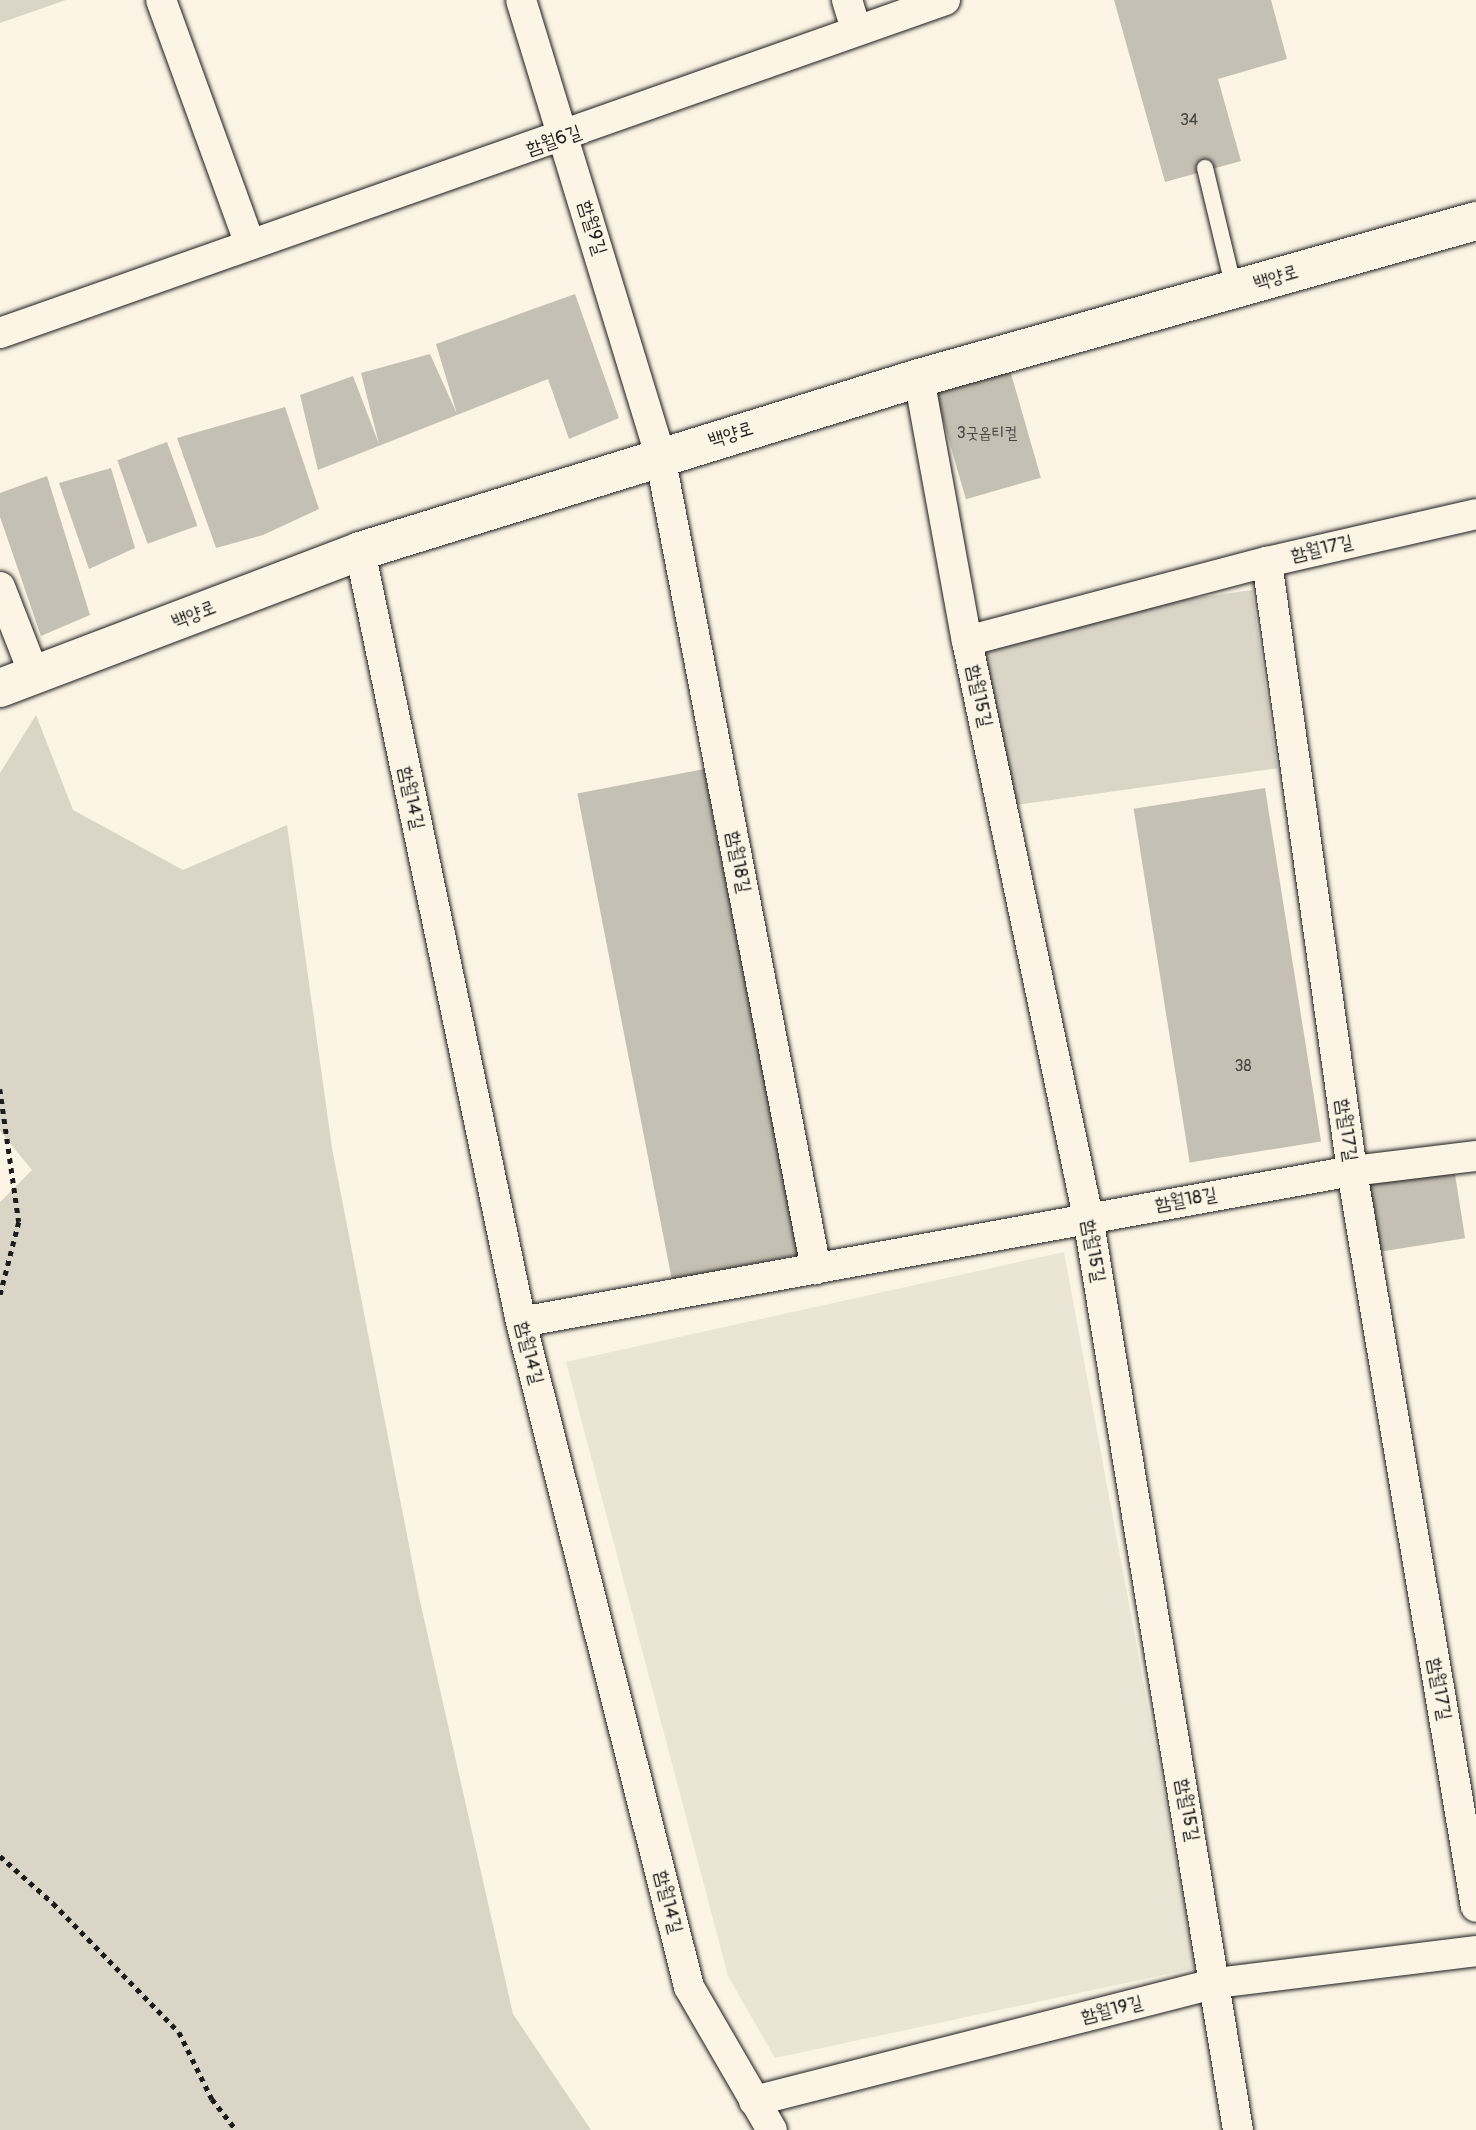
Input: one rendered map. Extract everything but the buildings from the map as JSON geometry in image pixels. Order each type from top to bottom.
[{"type":"street","points":[[161,0],[250,244]]},
{"type":"street","name":"함월9길","points":[[521,0],[660,456]]},
{"type":"street","points":[[847,0],[856,30]]},
{"type":"street","name":"함월6길","points":[[0,334],[250,244],[565,138],[856,30],[945,0]]},
{"type":"street","name":"백양로","points":[[17,683],[360,551],[660,456],[919,378],[1476,221]]},
{"type":"street","name":"함월15길","points":[[919,378],[967,641],[1088,1217],[1216,1983],[1238,2130]]},
{"type":"street","name":"함월18길","points":[[660,456],[816,1269]]},
{"type":"street","name":"함월17길","points":[[1476,514],[1267,562],[1352,1171],[1476,1907]]},
{"type":"street","name":"함월14길","points":[[360,551],[521,1322],[689,1987],[772,2130]]},
{"type":"street","points":[[967,641],[1267,562]]},
{"type":"street","points":[[0,587],[17,683]]},
{"type":"street","name":"함월18길","points":[[521,1322],[1352,1171],[1476,1156]]},
{"type":"street","name":"함월19길","points":[[754,2101],[1216,1983],[1476,1951]]},
{"type":"lane","points":[[1205,168],[1234,289]]},
{"type":"path","points":[[0,1089],[19,1222],[0,1296]]},
{"type":"path","points":[[0,1856],[53,1903],[179,2032],[212,2099],[236,2130]]},
{"type":"shaded area","points":[[0,0],[66,0],[0,23]]},
{"type":"shaded area","points":[[1252,590],[1277,768],[1007,806],[982,628]]},
{"type":"shaded area","points":[[36,715],[73,810],[183,870],[287,825],[332,1148],[418,1592],[513,2014],[591,2130],[0,2130],[0,1202],[32,1170],[0,1131],[0,773]]},
{"type":"shaded area","points":[[1064,1252],[1196,1968],[775,2058],[728,1976],[566,1362]]}]
